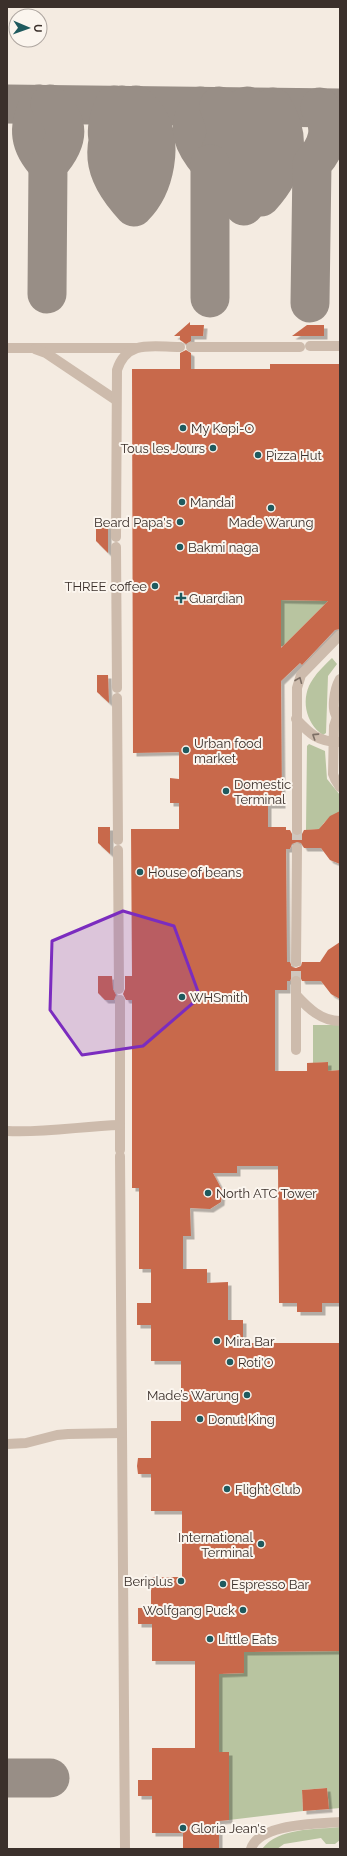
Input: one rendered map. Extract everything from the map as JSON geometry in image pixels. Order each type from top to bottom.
[{"type":"street","points":[[191,347],[340,346]]},
{"type":"street","points":[[30,347],[46,353],[116,400]]},
{"type":"street","points":[[7,348],[180,347]]},
{"type":"street","points":[[119,989],[116,400],[117,370],[120,358],[127,352],[136,348]]},
{"type":"street","points":[[297,830],[297,688],[301,675],[340,635]]},
{"type":"street","points":[[340,679],[337,686],[334,709],[338,718],[334,721],[336,742],[333,774],[334,780],[340,787]]},
{"type":"street","points":[[296,719],[317,738],[336,742]]},
{"type":"street","points":[[296,962],[297,848]]},
{"type":"street","points":[[296,981],[296,1050]]},
{"type":"street","points":[[296,995],[313,1012],[324,1018],[340,1021]]},
{"type":"street","points":[[120,1000],[125,1849]]},
{"type":"street","points":[[7,1131],[36,1132],[88,1126],[120,1125]]},
{"type":"street","points":[[7,1444],[26,1443],[57,1435],[122,1433]]},
{"type":"street","points":[[251,1849],[252,1844],[261,1836],[272,1831],[289,1826],[340,1822]]},
{"type":"highlighted area","points":[[123,911],[174,926],[200,997],[143,1046],[82,1055],[50,1010],[52,941]]},
{"type":"green space","points":[[337,592],[283,646],[281,646],[281,600],[321,601]]},
{"type":"green space","points":[[332,658],[337,664],[328,676],[326,733],[323,735],[312,724],[308,717],[306,701],[309,686],[315,676]]},
{"type":"green space","points":[[309,744],[325,751],[327,779],[340,795],[340,812],[328,819],[320,829],[306,830],[307,746]]},
{"type":"green space","points":[[313,1025],[340,1025],[340,1070],[328,1071],[328,1062],[313,1063]]},
{"type":"green space","points":[[340,1651],[340,1808],[329,1809],[327,1788],[302,1790],[303,1811],[229,1820],[229,1752],[219,1752],[219,1652],[223,1674],[244,1673],[244,1652]]},
{"type":"green space","points":[[340,1827],[340,1840],[335,1844],[326,1844],[321,1838],[284,1844],[277,1849],[262,1849],[269,1842],[287,1833],[308,1829]]},
{"type":"building","points":[[190,322],[190,325],[204,325],[203,336],[191,336],[191,341],[186,344],[180,340],[180,336],[174,336]]},
{"type":"building","points":[[307,325],[324,325],[324,336],[292,336]]},
{"type":"building","points":[[186,350],[191,353],[191,369],[270,369],[270,364],[340,364],[340,629],[335,630],[302,665],[300,663],[281,681],[282,805],[268,805],[268,827],[286,827],[286,830],[290,830],[292,834],[297,836],[302,834],[304,830],[319,829],[330,816],[340,811],[340,864],[330,860],[321,848],[304,848],[301,843],[297,842],[292,844],[290,849],[286,849],[287,962],[290,962],[292,967],[296,968],[301,966],[302,962],[320,962],[328,950],[340,942],[340,999],[331,994],[321,981],[302,981],[300,976],[296,975],[292,976],[290,981],[287,981],[287,990],[275,990],[275,1071],[307,1071],[307,1063],[328,1062],[328,1071],[340,1070],[340,1303],[322,1303],[322,1312],[297,1312],[297,1303],[279,1303],[278,1166],[237,1166],[237,1173],[213,1173],[222,1190],[221,1202],[210,1209],[190,1208],[191,1236],[183,1236],[183,1269],[207,1269],[207,1283],[228,1282],[228,1320],[243,1320],[243,1343],[340,1343],[340,1651],[244,1652],[244,1673],[219,1674],[219,1752],[229,1752],[229,1820],[219,1821],[219,1849],[183,1849],[183,1833],[152,1833],[152,1796],[138,1796],[138,1780],[152,1780],[152,1748],[195,1748],[195,1661],[152,1661],[152,1624],[138,1624],[138,1608],[151,1608],[151,1577],[182,1577],[182,1511],[151,1511],[151,1474],[138,1474],[137,1466],[138,1458],[151,1458],[151,1421],[181,1421],[181,1361],[151,1361],[151,1325],[137,1325],[137,1303],[151,1303],[151,1269],[139,1269],[139,1188],[132,1188],[132,1000],[126,1000],[123,994],[125,989],[125,976],[132,976],[131,829],[179,829],[179,803],[170,803],[170,778],[179,779],[179,752],[133,753],[132,369],[180,369],[180,353]],"holes":[[[281,600],[328,601],[281,648]]]},
{"type":"building","points":[[96,525],[108,525],[108,553],[96,541]]},
{"type":"building","points":[[97,675],[108,675],[109,703],[97,692]]},
{"type":"building","points":[[98,827],[110,827],[110,854],[98,843]]},
{"type":"building","points":[[98,976],[112,976],[113,989],[116,995],[114,1000],[105,1000],[98,993]]},
{"type":"building","points":[[327,1788],[329,1809],[303,1811],[302,1790]]},
{"type":"taxiway","points":[[7,104],[340,108]]},
{"type":"taxiway","points":[[39,104],[33,121],[32,136],[37,150],[48,165]]},
{"type":"taxiway","points":[[47,294],[48,165],[60,150],[65,135],[62,120],[50,104]]},
{"type":"taxiway","points":[[114,105],[110,114],[107,130],[108,136],[109,143],[123,164],[135,153],[140,125],[135,115],[122,105],[115,120],[110,134],[107,146],[109,170],[123,194],[134,207],[147,188],[152,176],[156,151],[152,127],[147,117],[136,105]]},
{"type":"taxiway","points":[[200,106],[195,114],[193,122],[193,136],[200,150],[210,164],[218,155]]},
{"type":"taxiway","points":[[219,106],[226,130],[225,140],[219,156],[220,164],[227,184],[244,206],[251,199],[254,195],[257,191],[262,182],[266,173],[267,159],[265,134],[263,125],[257,113],[247,106],[240,118],[235,142],[237,154],[240,165],[246,176],[253,187],[261,197],[270,187],[276,176],[284,154],[285,143],[283,131],[273,107]]},
{"type":"taxiway","points":[[310,303],[312,164],[318,157],[325,144],[328,130],[327,122],[320,107]]},
{"type":"taxiway","points":[[210,164],[210,298]]},
{"type":"taxiway","points":[[7,1778],[50,1778]]},
{"type":"tunnel","points":[[297,830],[297,848]]},
{"type":"tunnel","points":[[296,962],[296,981]]},
{"type":"place","name":"My Kopi-O","points":[[183,428]]},
{"type":"place","name":"Tous les Jours","points":[[213,448]]},
{"type":"place","name":"Pizza Hut","points":[[258,455]]},
{"type":"place","name":"Mandai","points":[[182,502]]},
{"type":"place","name":"Made Warung","points":[[271,508]]},
{"type":"place","name":"Beard Papa's","points":[[180,522]]},
{"type":"place","name":"Bakmi naga","points":[[180,547]]},
{"type":"place","name":"THREE coffee","points":[[155,586]]},
{"type":"place","name":"Guardian","points":[[181,598]]},
{"type":"place","name":"Urban food market","points":[[186,750]]},
{"type":"place","name":"Domestic Terminal","points":[[226,791]]},
{"type":"place","name":"House of beans","points":[[140,872]]},
{"type":"place","name":"WHSmith","points":[[182,997]]},
{"type":"place","name":"North ATC Tower","points":[[208,1193]]},
{"type":"place","name":"Mira Bar","points":[[217,1341]]},
{"type":"place","name":"Roti'O","points":[[230,1362]]},
{"type":"place","name":"Made’s Warung","points":[[247,1395]]},
{"type":"place","name":"Donut King","points":[[200,1419]]},
{"type":"place","name":"Flight Club","points":[[227,1489]]},
{"type":"place","name":"International Terminal","points":[[261,1544]]},
{"type":"place","name":"Beriplus","points":[[181,1581]]},
{"type":"place","name":"Espresso Bar","points":[[223,1584]]},
{"type":"place","name":"Wolfgang Puck","points":[[243,1610]]},
{"type":"place","name":"Little Eats","points":[[210,1639]]},
{"type":"place","name":"Gloria Jean's","points":[[183,1828]]}]
